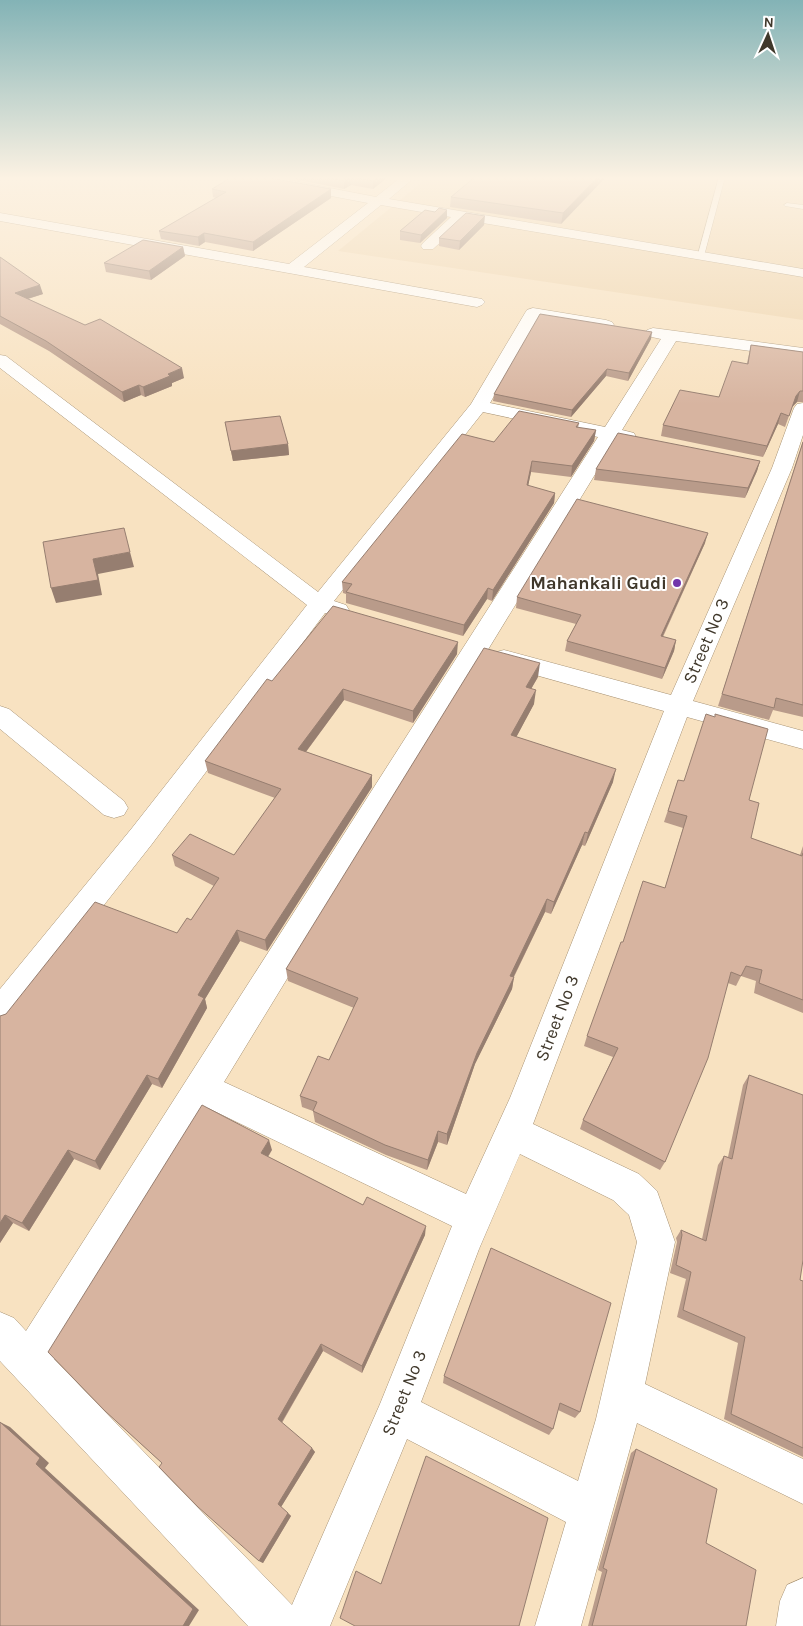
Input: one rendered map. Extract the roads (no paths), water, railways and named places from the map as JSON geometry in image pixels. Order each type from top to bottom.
[{"type":"street","points":[[201,253],[477,302]]},
{"type":"street","points":[[292,269],[312,253]]},
{"type":"street","points":[[680,253],[803,273]]},
{"type":"street","points":[[0,1013],[142,836],[320,604],[479,406],[534,313],[622,328]]},
{"type":"street","points":[[641,331],[803,353]]},
{"type":"street","points":[[29,1363],[201,1088],[464,647],[610,433],[671,336]]},
{"type":"street","points":[[0,360],[320,604],[356,615]]},
{"type":"street","points":[[479,406],[648,441]]},
{"type":"street","name":"Street No 3","points":[[307,1626],[397,1412],[474,1217],[528,1094],[772,466],[803,408]]},
{"type":"street","points":[[464,647],[803,740]]},
{"type":"street","points":[[0,715],[114,808]]},
{"type":"street","points":[[201,1088],[474,1217]]},
{"type":"street","points":[[511,1131],[626,1187],[644,1204],[656,1242],[622,1394],[558,1626]]},
{"type":"street","points":[[0,1332],[280,1626]]},
{"type":"street","points":[[622,1394],[803,1482]]},
{"type":"street","points":[[397,1412],[590,1511]]},
{"type":"street","points":[[799,1626],[803,1601]]},
{"type":"place","name":"Mahankali Gudi","points":[[677,583]]}]
